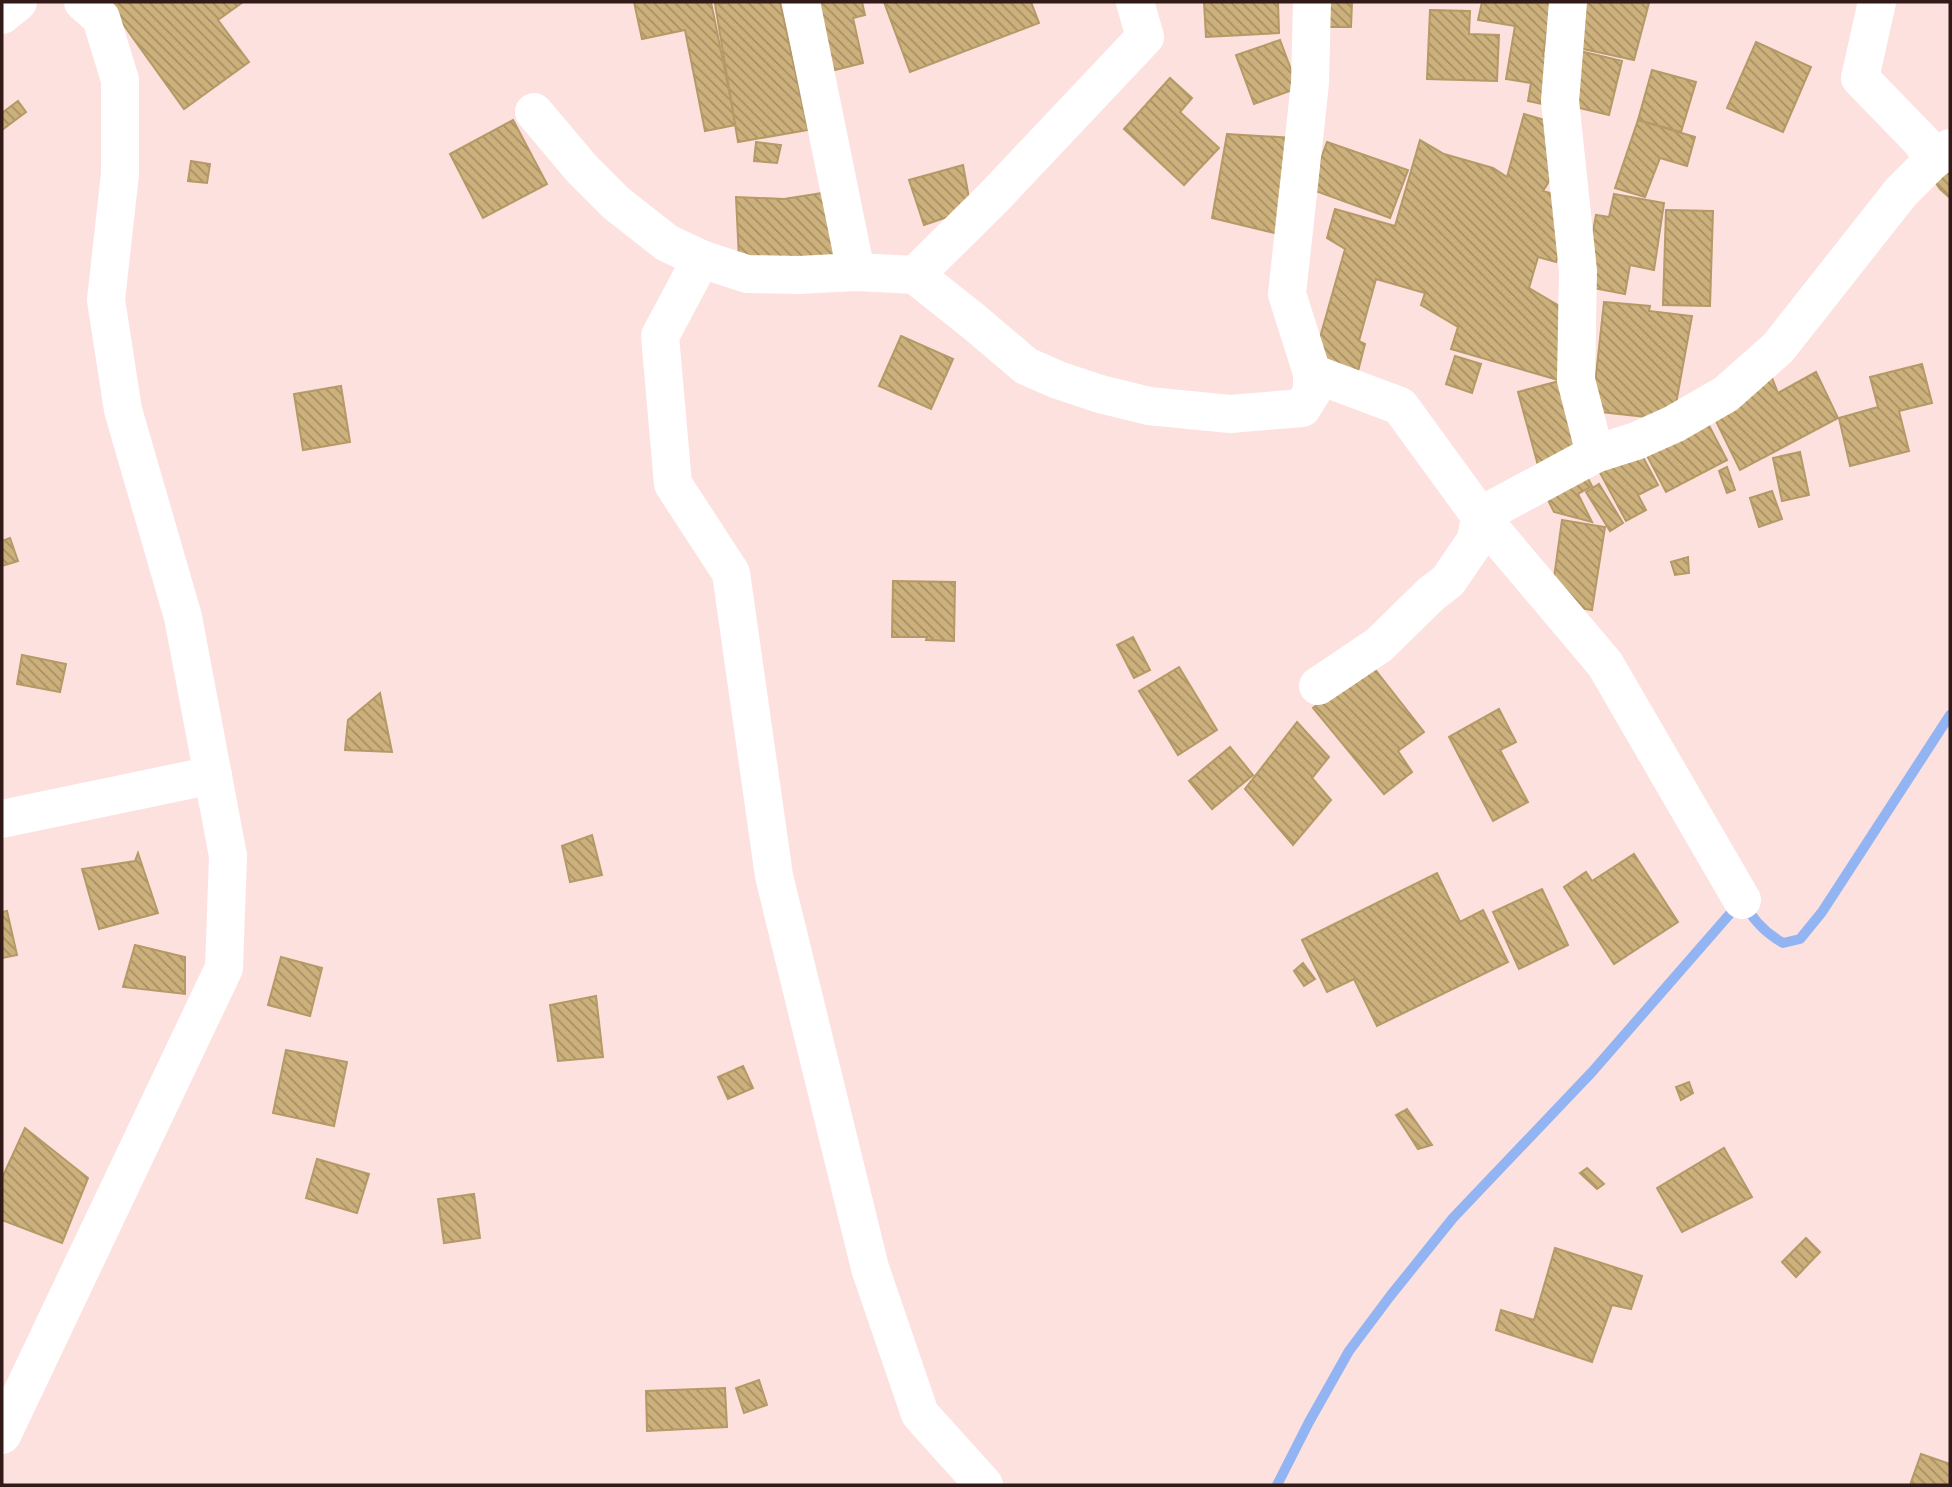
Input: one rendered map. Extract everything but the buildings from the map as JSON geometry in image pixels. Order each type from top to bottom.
[{"type":"street","points":[[2,15],[18,2]]},
{"type":"street","points":[[2,1435],[224,968],[228,856],[183,617],[123,410],[106,300],[120,174],[120,80],[101,18],[83,2]]},
{"type":"street","points":[[801,2],[856,272]]},
{"type":"street","points":[[915,275],[993,198],[1145,37],[1135,2]]},
{"type":"street","points":[[534,112],[582,169],[616,203],[667,243],[701,259],[747,274],[856,272],[915,275],[1026,366],[1058,380],[1149,406],[1230,414],[1302,408],[1312,392],[1312,373],[1287,294],[1310,83],[1312,2]]},
{"type":"street","points":[[1568,2],[1560,101],[1578,271],[1576,380],[1595,454]]},
{"type":"street","points":[[1480,516],[1595,454],[1636,441],[1674,424],[1726,394],[1778,348],[1901,192],[1941,154],[1923,143],[1860,78],[1877,2]]},
{"type":"street","points":[[701,259],[660,337],[673,484],[731,573],[774,876],[870,1268],[920,1414],[984,1485]]},
{"type":"street","points":[[1312,373],[1399,406],[1480,516],[1605,664],[1742,901]]},
{"type":"street","points":[[1318,686],[1379,645],[1448,581],[1476,540],[1480,516]]},
{"type":"street","points":[[2,819],[213,775]]},
{"type":"waterway","points":[[1277,1485],[1349,1351],[1453,1218],[1592,1072],[1742,900],[1770,935],[1783,943],[1800,939],[1822,912],[1950,715]]}]
